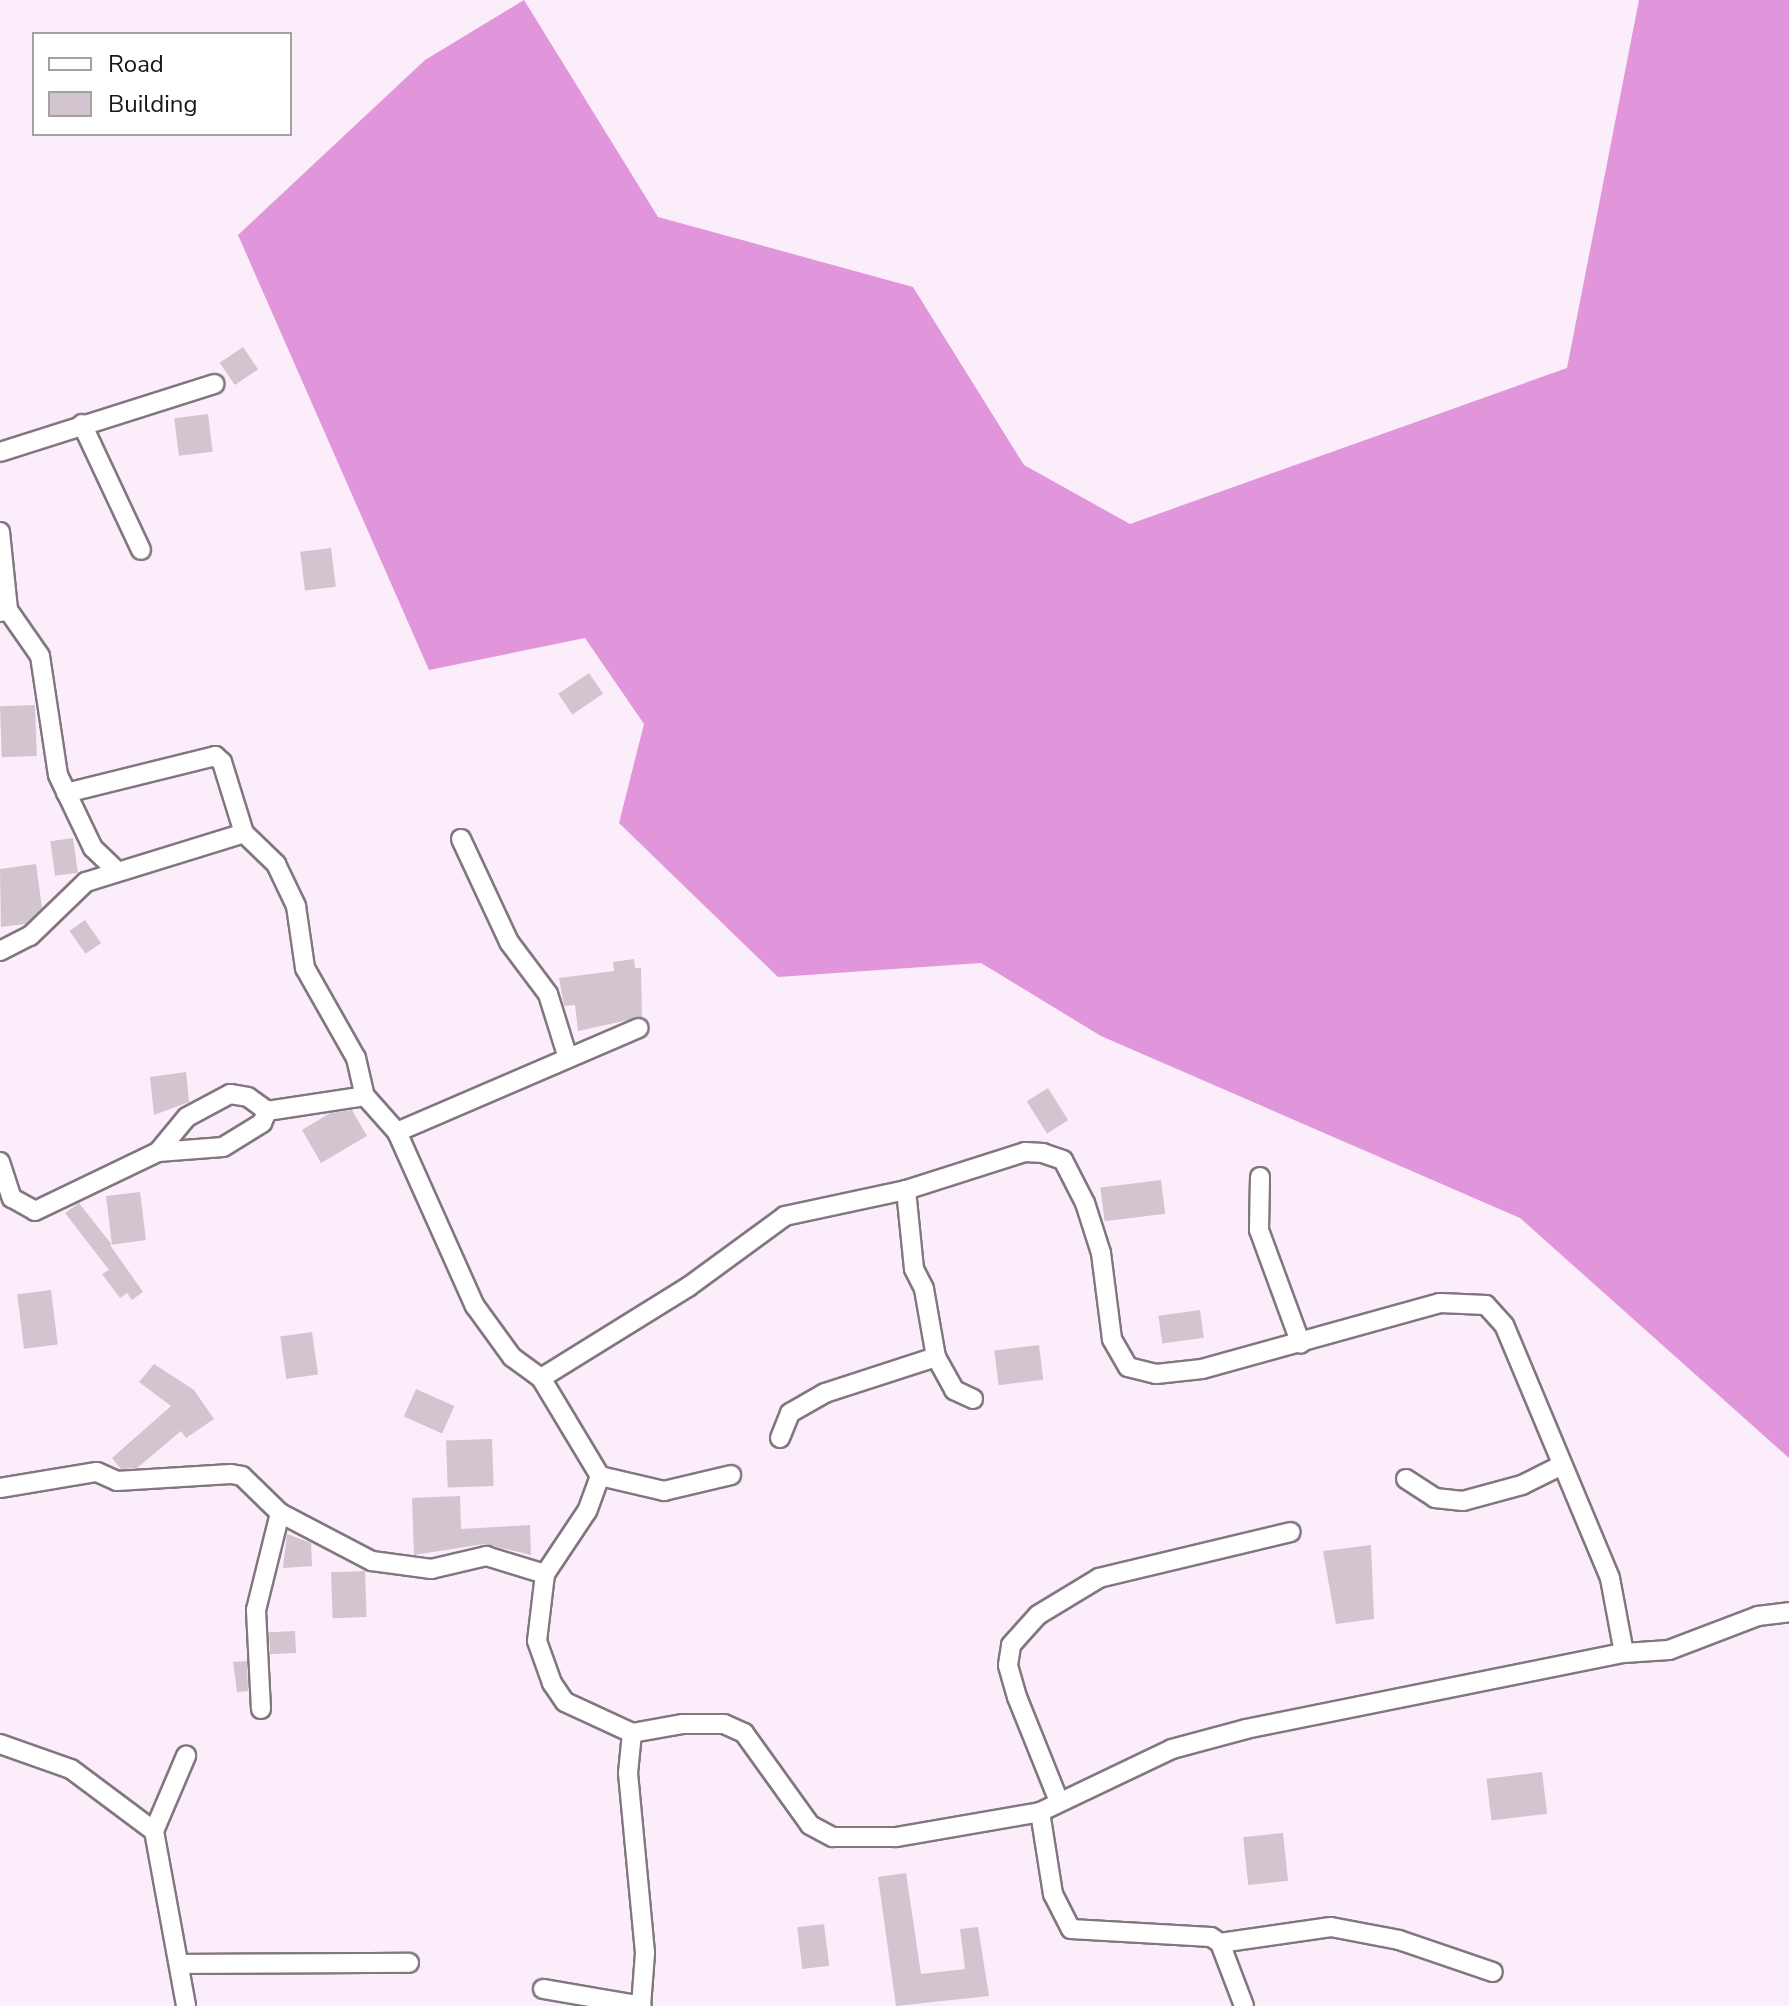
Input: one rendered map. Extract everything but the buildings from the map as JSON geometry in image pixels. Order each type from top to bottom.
[{"type":"street","points":[[0,452],[215,384]]},
{"type":"street","points":[[82,424],[141,550]]},
{"type":"street","points":[[0,532],[4,611],[40,656],[43,707],[66,793],[93,848],[115,869]]},
{"type":"street","points":[[66,793],[215,756],[244,833],[276,864],[296,906],[305,968],[356,1058],[365,1096],[397,1132],[475,1306],[512,1357],[541,1378],[600,1476],[664,1491],[731,1475]]},
{"type":"street","points":[[0,951],[30,936],[86,882],[115,869],[244,833]]},
{"type":"street","points":[[461,839],[509,942],[548,994],[567,1055]]},
{"type":"street","points":[[397,1132],[567,1055],[639,1028]]},
{"type":"street","points":[[158,1152],[187,1117],[230,1094],[248,1097],[267,1111],[365,1096]]},
{"type":"street","points":[[0,1162],[12,1198],[35,1211],[158,1152],[223,1147],[262,1123],[267,1111]]},
{"type":"street","points":[[541,1378],[663,1304],[785,1216],[906,1190],[1025,1152],[1063,1160],[1101,1253],[1112,1339],[1128,1367],[1156,1374],[1202,1369],[1440,1303],[1486,1305],[1504,1325],[1610,1578],[1624,1653]]},
{"type":"street","points":[[1260,1177],[1259,1230],[1301,1344]]},
{"type":"street","points":[[906,1190],[914,1269],[924,1289],[936,1357],[954,1390],[973,1399]]},
{"type":"street","points":[[780,1438],[790,1413],[825,1393],[936,1357]]},
{"type":"street","points":[[1406,1479],[1435,1498],[1463,1501],[1522,1485],[1562,1465]]},
{"type":"street","points":[[0,1488],[97,1472],[117,1481],[231,1474],[242,1476],[280,1513],[372,1561],[431,1569],[486,1556],[545,1574]]},
{"type":"street","points":[[600,1476],[587,1511],[545,1574],[537,1641],[552,1683],[565,1702],[632,1733],[683,1724],[724,1724],[744,1733],[810,1825],[833,1837],[896,1837],[1040,1812],[1058,1799],[1172,1749],[1246,1729],[1624,1653],[1669,1650],[1758,1616],[1789,1612]]},
{"type":"street","points":[[261,1709],[256,1610],[280,1513]]},
{"type":"street","points":[[1058,1799],[1017,1697],[1008,1665],[1011,1645],[1038,1615],[1099,1578],[1291,1532]]},
{"type":"street","points":[[543,1989],[642,2006],[645,1953],[628,1773],[632,1733]]},
{"type":"street","points":[[0,1744],[71,1769],[154,1831]]},
{"type":"street","points":[[186,1756],[154,1831],[172,1954],[180,1964],[186,2006]]},
{"type":"street","points":[[1040,1812],[1053,1894],[1071,1929],[1180,1933],[1220,1943],[1331,1927],[1399,1940],[1493,1972]]},
{"type":"street","points":[[1220,1943],[1244,2006]]},
{"type":"street","points":[[180,1964],[409,1963]]},
{"type":"shaded area","points":[[524,0],[658,217],[913,287],[1024,465],[1130,524],[1567,368],[1639,0],[1789,0],[1789,1458],[1520,1218],[1101,1036],[981,963],[778,977],[619,823],[644,724],[585,638],[429,670],[238,235],[425,60]]}]
